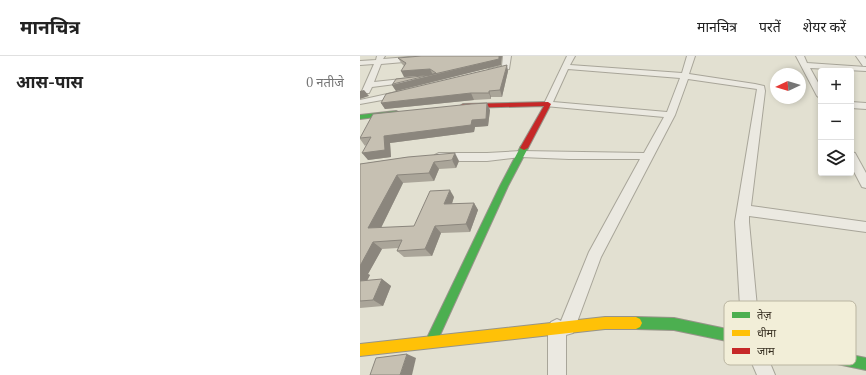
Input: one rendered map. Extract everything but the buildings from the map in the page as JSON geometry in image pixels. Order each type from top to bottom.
[{"type":"street","points":[[360,63],[380,58],[450,56]]},
{"type":"street","points":[[484,73],[506,67],[507,56]]},
{"type":"street","points":[[431,342],[504,186],[572,56]]},
{"type":"street","points":[[557,375],[562,328],[594,256],[670,115],[692,56]]},
{"type":"street","points":[[800,56],[818,90]]},
{"type":"street","points":[[860,56],[866,64]]},
{"type":"street","points":[[361,103],[380,58]]},
{"type":"street","points":[[805,65],[866,69]]},
{"type":"street","points":[[566,67],[685,76],[761,88],[762,91],[742,222],[748,301]]},
{"type":"street","points":[[369,85],[419,80]]},
{"type":"street","points":[[361,103],[411,92]]},
{"type":"street","points":[[452,107],[503,104],[548,104],[670,115]]},
{"type":"street","points":[[854,105],[866,106]]},
{"type":"street","points":[[360,117],[407,112]]},
{"type":"street","points":[[428,158],[451,156],[487,157],[521,154],[569,156],[648,156]]},
{"type":"street","points":[[854,161],[866,184]]},
{"type":"street","points":[[744,210],[866,227]]},
{"type":"street","points":[[360,350],[605,323],[674,324],[724,334]]},
{"type":"street","points":[[856,362],[866,364]]},
{"type":"street","points":[[762,365],[766,375]]},
{"type":"traffic: fast","points":[[360,117],[396,113]]},
{"type":"traffic: fast","points":[[431,342],[504,186],[524,148]]},
{"type":"traffic: fast","points":[[636,323],[674,324],[724,334]]},
{"type":"traffic: fast","points":[[856,362],[866,364]]},
{"type":"traffic: slow","points":[[360,350],[605,323],[636,323]]},
{"type":"traffic: jam","points":[[463,106],[548,104],[524,148]]}]
